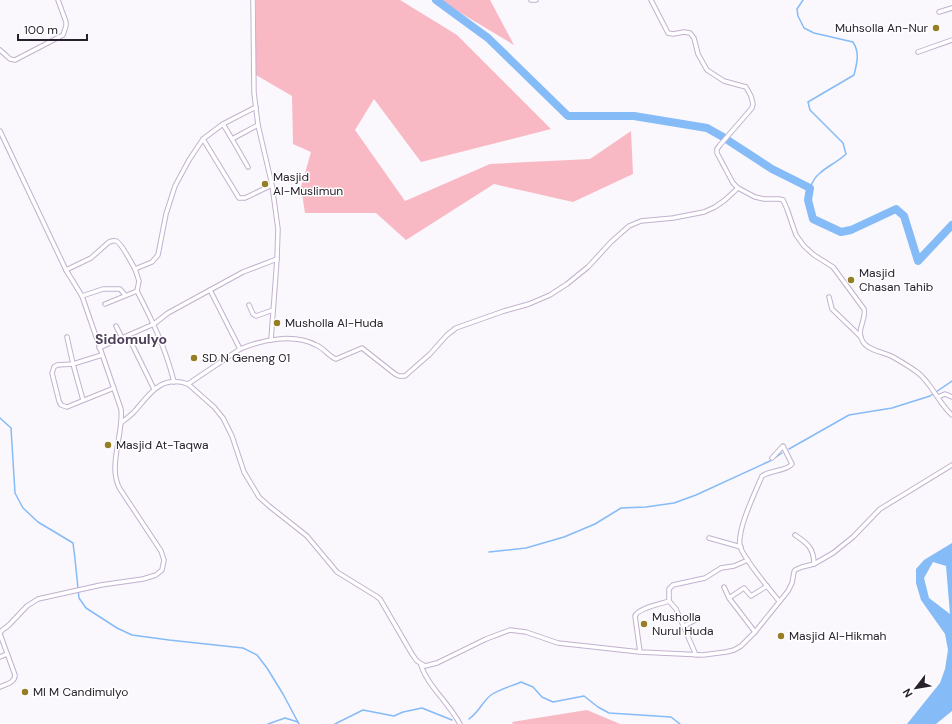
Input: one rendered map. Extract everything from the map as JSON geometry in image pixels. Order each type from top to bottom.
[{"type":"street","points":[[0,50],[10,59],[15,60],[63,35],[66,22],[58,0]]},
{"type":"street","points":[[253,0],[254,93],[258,125],[272,186],[278,229],[271,340]]},
{"type":"street","points":[[531,0],[536,0]]},
{"type":"street","points":[[651,0],[668,33],[673,34],[688,32],[692,35],[698,54],[707,70],[724,81],[743,85],[750,92],[753,101],[752,108],[717,150],[730,179],[738,188],[755,197],[764,199],[779,199],[784,202],[796,235],[804,246],[814,255],[834,267],[864,309],[864,315],[860,327],[861,337]]},
{"type":"street","points":[[939,12],[952,8]]},
{"type":"street","points":[[918,52],[952,40]]},
{"type":"street","points":[[135,270],[152,262],[158,255],[166,214],[175,186],[188,160],[203,139],[223,124],[256,107]]},
{"type":"street","points":[[223,124],[248,167]]},
{"type":"street","points":[[232,139],[258,125]]},
{"type":"street","points":[[0,131],[66,270],[82,296],[121,409],[122,422],[115,466],[116,480],[120,489],[161,551],[164,560],[162,570],[156,575],[148,578],[46,596],[32,602],[0,633],[15,679],[0,687]]},
{"type":"street","points":[[203,139],[239,198],[242,199],[272,186]]},
{"type":"street","points":[[188,384],[240,349],[262,341],[293,339],[313,343],[325,350],[332,358],[336,359],[362,348],[395,374],[405,376],[456,328],[529,304],[550,295],[567,284],[588,267],[611,242],[629,226],[641,221],[673,218],[704,212],[725,200],[738,188]]},
{"type":"street","points":[[66,270],[87,261],[109,242],[113,240],[118,242],[135,270],[139,281],[137,291],[154,324],[174,382]]},
{"type":"street","points":[[99,348],[154,324],[168,313],[243,272],[277,259]]},
{"type":"street","points":[[82,296],[103,289],[120,289],[125,295]]},
{"type":"street","points":[[210,290],[240,349]]},
{"type":"street","points":[[105,304],[137,291]]},
{"type":"street","points":[[829,297],[832,309],[861,337],[866,346],[893,357],[922,376],[952,415]]},
{"type":"street","points":[[249,305],[256,316],[273,310]]},
{"type":"street","points":[[116,326],[122,338]]},
{"type":"street","points":[[128,336],[154,389]]},
{"type":"street","points":[[67,337],[83,400]]},
{"type":"street","points":[[102,355],[73,364],[57,365],[53,369],[52,372],[59,401],[61,405],[65,407],[114,388]]},
{"type":"street","points":[[122,422],[133,413],[154,389],[166,383],[179,381],[188,384],[214,407],[223,418],[232,436],[244,472],[259,496],[269,506],[307,536],[337,572],[380,599],[412,654],[421,665],[424,674],[448,704],[460,724]]},
{"type":"street","points":[[937,395],[945,394],[952,398]]},
{"type":"street","points":[[772,458],[783,446],[792,464],[787,468],[776,470],[762,476],[753,497],[740,536],[741,547],[748,560],[779,601]]},
{"type":"street","points":[[421,665],[427,666],[437,663],[486,639],[510,630],[526,632],[558,643],[640,652],[696,655],[714,654],[734,650],[741,646],[755,632],[790,587],[794,571],[826,558],[840,548],[880,509],[952,465]]},
{"type":"street","points":[[795,535],[806,542],[810,547],[813,554],[814,564]]},
{"type":"street","points":[[709,538],[741,547]]},
{"type":"street","points":[[696,655],[676,609],[669,601],[669,589],[673,585],[705,578],[722,567],[734,566],[748,560]]},
{"type":"street","points":[[729,598],[744,588],[750,596],[752,596],[767,586]]},
{"type":"street","points":[[724,587],[729,598],[755,632]]},
{"type":"street","points":[[640,652],[635,614],[640,610],[669,601]]},
{"type":"street","points":[[684,626],[698,620]]},
{"type":"street","points":[[0,657],[8,654]]},
{"type":"shaded area","points":[[256,0],[400,0],[457,35],[551,129],[421,162],[374,99],[355,130],[405,201],[490,164],[590,159],[631,131],[633,174],[573,202],[494,184],[406,240],[376,213],[305,213],[301,187],[311,152],[293,144],[292,96],[256,75]]},
{"type":"shaded area","points":[[439,0],[490,0],[514,45]]},
{"type":"shaded area","points":[[587,710],[620,724],[513,724],[512,722]]},
{"type":"water","points":[[952,543],[952,711],[936,724],[907,724],[940,683],[945,669],[948,650],[945,634],[921,600],[916,583],[916,569],[924,560]],"holes":[[[933,562],[946,566],[950,614],[929,598],[924,578]]]},
{"type":"waterway","points":[[436,0],[488,38],[568,116],[634,116],[707,128],[723,137]]},
{"type":"waterway","points":[[803,0],[797,9],[798,16],[804,28],[814,33],[853,42],[857,50],[857,62],[854,75],[808,102],[810,110],[843,143],[846,154],[818,175],[810,188]]},
{"type":"waterway","points":[[729,141],[772,169],[810,188],[808,200],[813,219],[841,232],[851,230],[896,209],[904,216],[918,261],[952,225]]},
{"type":"waterway","points":[[789,449],[849,415],[892,408],[930,396],[952,381]]},
{"type":"waterway","points":[[0,418],[11,428],[15,493],[23,508],[38,522],[73,543],[79,598],[86,608],[117,628],[132,635],[243,648],[257,655],[283,694],[299,724]]},
{"type":"waterway","points":[[489,552],[526,548],[564,537],[595,524],[621,508],[646,507],[674,503],[696,495],[770,461],[782,453]]},
{"type":"waterway","points":[[469,719],[491,695],[521,682],[533,687],[542,697],[553,702],[584,696],[598,707],[609,713],[671,717],[680,724]]},
{"type":"waterway","points":[[335,724],[363,710],[394,716],[403,712],[422,708],[452,720]]},
{"type":"waterway","points":[[268,724],[285,718],[298,722]]},
{"type":"place","name":"Muhsolla An-Nur","points":[[936,28]]},
{"type":"place","name":"Masjid Al-Muslimun","points":[[265,184]]},
{"type":"place","name":"Masjid Chasan Tahib","points":[[851,280]]},
{"type":"place","name":"Musholla Al-Huda","points":[[277,323]]},
{"type":"place","name":"SD N Geneng 01","points":[[194,358]]},
{"type":"place","name":"Masjid At-Taqwa","points":[[108,445]]},
{"type":"place","name":"Musholla Nurul Huda","points":[[644,624]]},
{"type":"place","name":"Masjid Al-Hikmah","points":[[781,636]]},
{"type":"place","name":"MI M Candimulyo","points":[[25,692]]},
{"type":"district","name":"Sidomulyo","points":[[131,339]]}]
